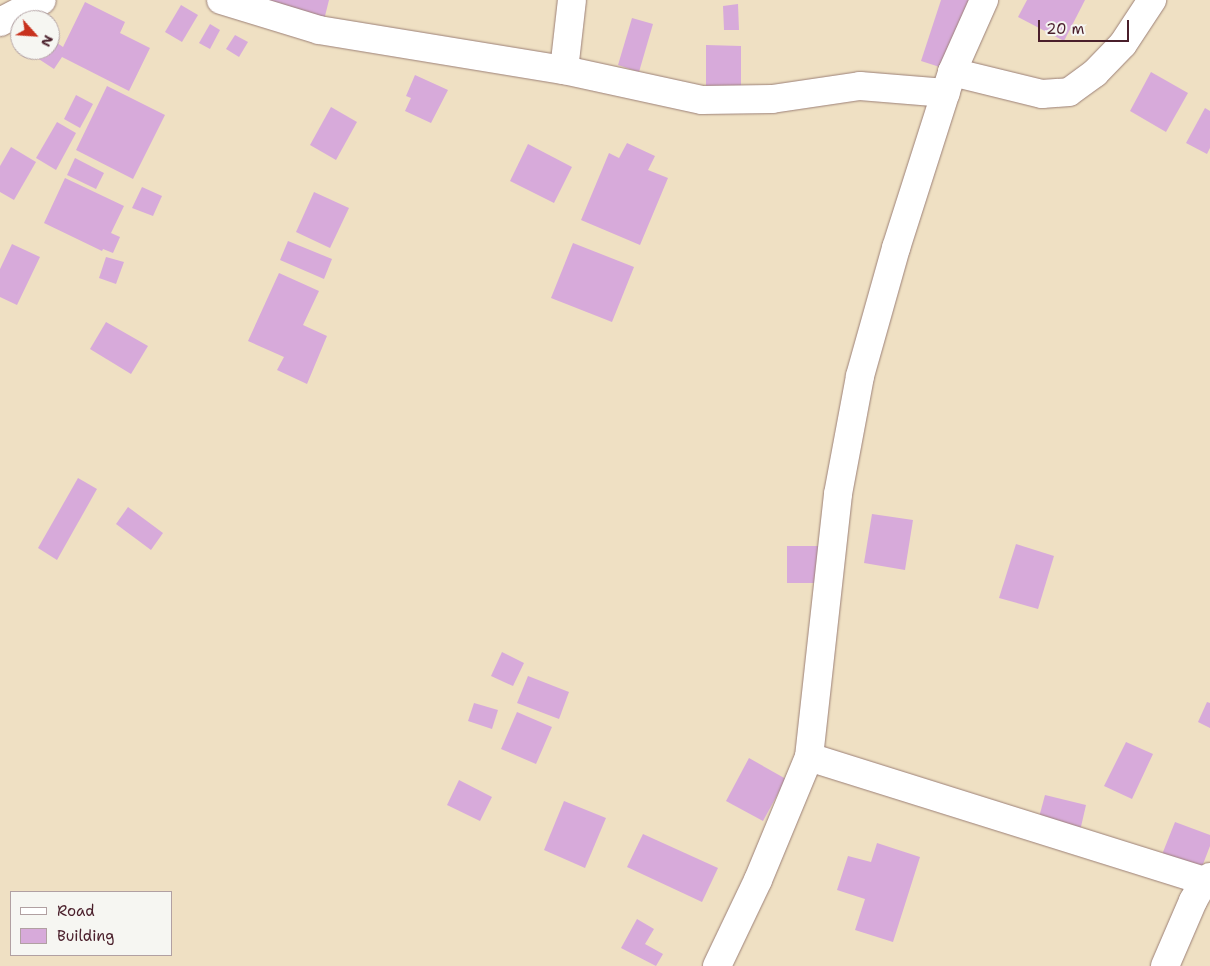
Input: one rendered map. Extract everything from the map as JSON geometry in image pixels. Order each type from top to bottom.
[{"type":"street","points":[[0,22],[42,0]]},
{"type":"street","points":[[221,0],[319,30],[564,70],[702,100],[772,99],[860,86],[949,83],[1042,94],[1070,92],[1095,73],[1123,44],[1152,0]]},
{"type":"street","points":[[564,70],[572,0]]},
{"type":"street","points":[[717,966],[758,880],[809,757],[838,494],[860,376],[896,248],[949,83],[984,0]]},
{"type":"street","points":[[809,757],[1207,879],[1165,966]]},
{"type":"building","points":[[266,0],[329,0],[324,20]]},
{"type":"building","points":[[941,0],[969,0],[946,69],[921,61]]},
{"type":"building","points":[[1027,0],[1085,0],[1064,41],[1018,17]]},
{"type":"building","points":[[85,2],[125,22],[120,33],[150,48],[129,91],[62,57],[60,60],[60,45],[63,47]]},
{"type":"building","points":[[738,4],[739,30],[724,30],[723,6]]},
{"type":"building","points":[[181,5],[198,15],[182,42],[165,32]]},
{"type":"building","points":[[632,18],[653,24],[639,72],[618,65]]},
{"type":"building","points":[[210,24],[220,30],[210,49],[199,43]]},
{"type":"building","points":[[235,35],[248,42],[239,57],[226,49]]},
{"type":"building","points":[[706,45],[741,46],[741,89],[706,89]]},
{"type":"building","points":[[40,60],[60,60],[54,69]]},
{"type":"building","points":[[1151,72],[1188,93],[1166,132],[1130,111]]},
{"type":"building","points":[[415,75],[448,90],[431,123],[405,111],[411,98],[406,96]]},
{"type":"building","points":[[107,86],[165,115],[133,179],[76,150]]},
{"type":"building","points":[[76,95],[93,104],[80,128],[64,119]]},
{"type":"building","points":[[331,107],[357,122],[336,160],[310,145]]},
{"type":"building","points":[[1205,108],[1210,111],[1210,148],[1207,154],[1186,143]]},
{"type":"building","points":[[57,122],[76,133],[56,170],[36,158]]},
{"type":"building","points":[[627,143],[655,156],[648,170],[668,178],[640,245],[581,220],[609,153],[619,158]]},
{"type":"building","points":[[528,144],[572,167],[554,203],[510,181]]},
{"type":"building","points":[[11,147],[36,162],[14,200],[0,192],[0,166]]},
{"type":"building","points":[[75,158],[104,173],[96,189],[67,175]]},
{"type":"building","points":[[65,178],[124,206],[111,233],[120,237],[113,253],[103,249],[102,251],[44,223]]},
{"type":"building","points":[[142,187],[162,196],[153,216],[132,208]]},
{"type":"building","points":[[314,192],[349,208],[330,248],[296,232]]},
{"type":"building","points":[[288,241],[332,259],[324,279],[280,260]]},
{"type":"building","points":[[573,243],[634,267],[612,322],[551,298]]},
{"type":"building","points":[[12,244],[40,257],[17,305],[0,297],[0,269]]},
{"type":"building","points":[[106,257],[124,262],[116,284],[99,278]]},
{"type":"building","points":[[279,273],[319,291],[303,325],[327,336],[307,384],[277,370],[284,357],[248,341]]},
{"type":"building","points":[[106,322],[148,346],[131,374],[90,349]]},
{"type":"building","points":[[78,478],[97,489],[57,560],[38,548]]},
{"type":"building","points":[[128,507],[163,533],[151,550],[116,524]]},
{"type":"building","points":[[872,514],[913,520],[905,570],[864,563]]},
{"type":"building","points":[[1016,544],[1054,556],[1038,609],[999,598]]},
{"type":"building","points":[[787,546],[821,546],[820,583],[787,583]]},
{"type":"building","points":[[502,652],[524,663],[513,686],[491,676]]},
{"type":"building","points":[[528,676],[569,692],[559,719],[517,703]]},
{"type":"building","points":[[1207,702],[1210,703],[1210,728],[1198,722]]},
{"type":"building","points":[[474,703],[498,710],[492,729],[468,721]]},
{"type":"building","points":[[517,712],[552,727],[536,764],[501,749]]},
{"type":"building","points":[[1126,742],[1153,754],[1132,799],[1104,786]]},
{"type":"building","points":[[749,758],[786,779],[763,821],[726,801]]},
{"type":"building","points":[[459,780],[492,797],[480,821],[447,805]]},
{"type":"building","points":[[1045,795],[1086,805],[1080,831],[1038,821]]},
{"type":"building","points":[[564,801],[606,818],[585,868],[544,850]]},
{"type":"building","points":[[1175,822],[1210,835],[1210,846],[1200,872],[1161,857]]},
{"type":"building","points":[[643,834],[718,868],[702,902],[627,867]]},
{"type":"building","points":[[877,843],[920,857],[893,942],[855,930],[865,899],[837,890],[848,856],[871,862]]},
{"type":"building","points":[[637,919],[654,929],[645,944],[663,954],[656,966],[621,948]]}]
